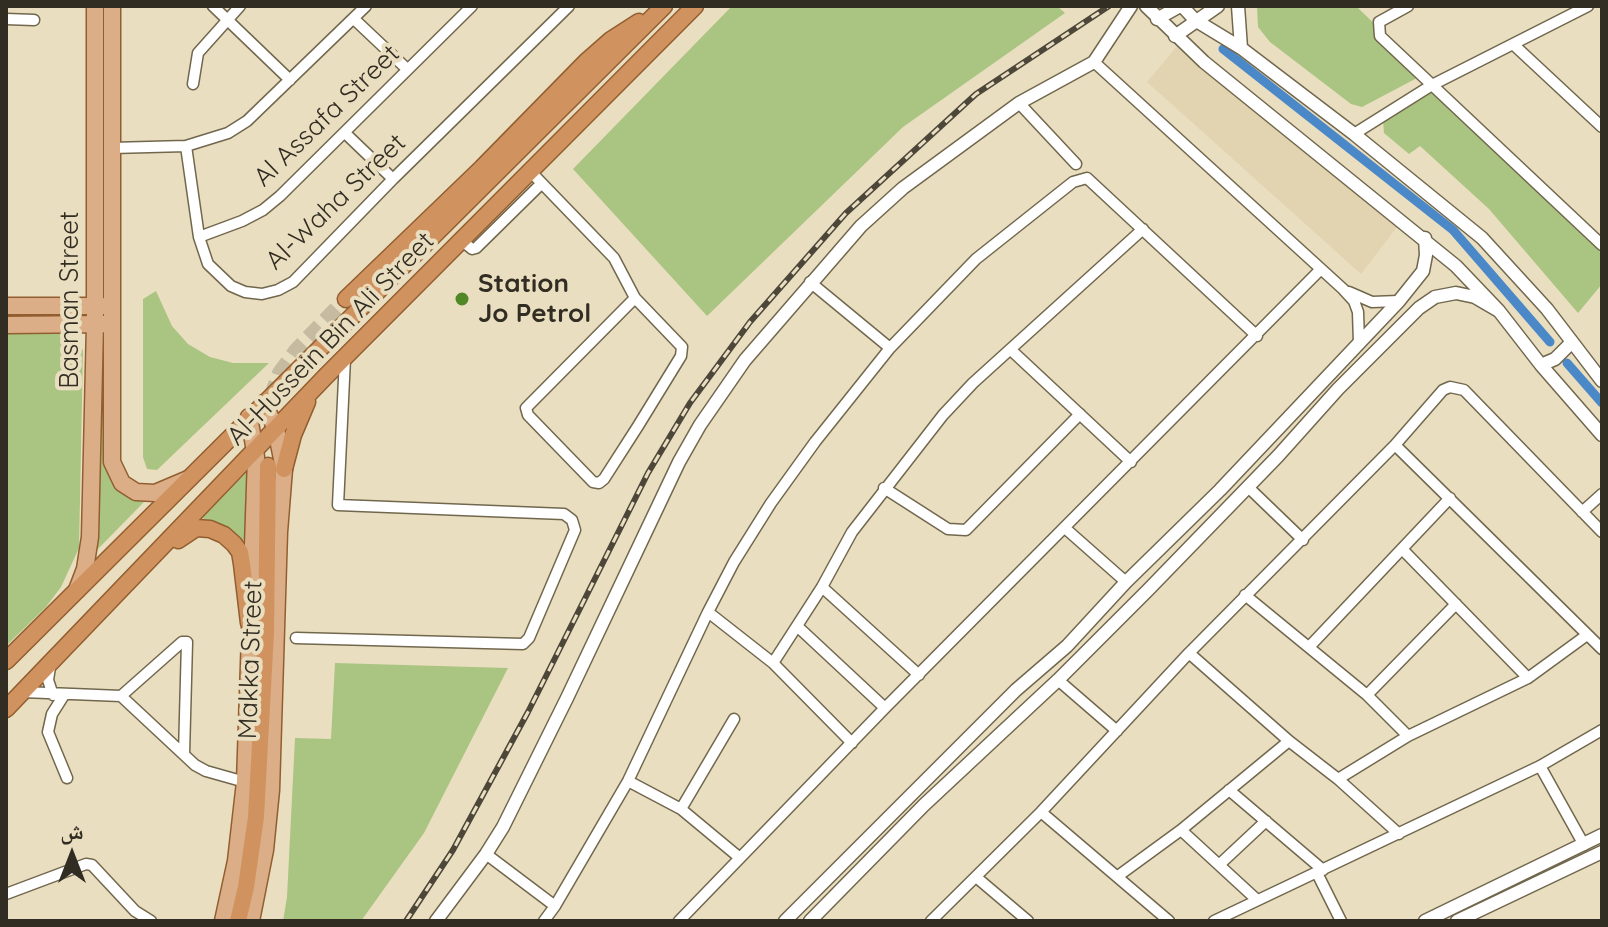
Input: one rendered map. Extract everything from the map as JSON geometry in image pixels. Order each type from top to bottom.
[{"type":"highway","name":"Al-Hussein Bin Ali Street","points":[[6,709],[345,356],[461,240],[493,220],[536,178],[695,6]]},
{"type":"highway","name":"Al-Hussein Bin Ali Street","points":[[6,661],[661,9]]},
{"type":"highway","points":[[346,299],[586,62],[611,40],[661,9]]},
{"type":"highway","points":[[238,921],[256,817],[276,467],[315,387]]},
{"type":"highway","points":[[160,551],[196,528],[210,529],[228,538],[240,552],[249,623]]},
{"type":"main road","name":"Basman Street","points":[[95,6],[95,306],[103,324],[112,452],[118,477],[130,490],[155,493],[190,478]]},
{"type":"main road","name":"Basman Street","points":[[76,591],[85,569],[90,537],[94,359],[103,324],[112,306],[112,6]]},
{"type":"main road","points":[[70,306],[85,298],[95,285]]},
{"type":"main road","points":[[6,306],[112,306]]},
{"type":"main road","points":[[6,325],[103,324]]},
{"type":"main road","points":[[53,325],[78,334],[87,342],[94,359]]},
{"type":"main road","name":"Makka Street","points":[[254,921],[272,779],[279,532],[276,429],[264,403]]},
{"type":"main road","name":"Makka Street","points":[[223,921],[236,861],[245,782],[255,451],[249,417]]},
{"type":"street","points":[[213,6],[290,80]]},
{"type":"street","points":[[193,84],[198,53],[240,6]]},
{"type":"street","points":[[112,148],[186,146],[207,141],[247,121],[366,6]]},
{"type":"street","name":"Al Assafa Street","points":[[199,237],[263,210],[472,6]]},
{"type":"street","name":"Al-Waha Street","points":[[186,146],[199,237],[208,264],[231,286],[245,292],[262,294],[278,290],[293,282],[569,6]]},
{"type":"street","points":[[436,921],[503,827],[679,462],[700,425],[745,360],[861,226],[903,188],[1019,103],[1094,62],[1131,6]]},
{"type":"street","points":[[1146,6],[1175,36],[1257,105],[1456,266],[1499,311],[1602,435]]},
{"type":"street","points":[[1157,19],[1181,6],[1195,20],[1241,48],[1354,134],[1482,238],[1547,309],[1602,381]]},
{"type":"street","points":[[1175,36],[1218,6]]},
{"type":"street","points":[[1238,6],[1241,48]]},
{"type":"street","points":[[1408,6],[1381,20],[1378,31],[1602,245]]},
{"type":"street","points":[[1354,134],[1432,85],[1588,6]]},
{"type":"street","points":[[6,19],[34,20]]},
{"type":"street","points":[[354,19],[407,69]]},
{"type":"street","points":[[1514,45],[1602,127]]},
{"type":"street","points":[[1094,62],[1343,289],[1354,301],[1358,312],[1359,343]]},
{"type":"street","points":[[1019,103],[1076,164]]},
{"type":"street","points":[[345,133],[393,179]]},
{"type":"street","points":[[536,178],[620,266],[635,298],[680,343],[681,356],[604,479],[599,483],[593,482],[528,415],[526,408],[635,298]]},
{"type":"street","points":[[544,921],[628,781],[708,612],[734,562],[771,503],[890,348],[976,259],[1073,182],[1080,178],[1092,180],[1257,336]]},
{"type":"street","points":[[773,663],[822,587],[852,532],[943,415],[973,383],[1143,229]]},
{"type":"street","points":[[785,921],[1016,690],[1067,646],[1399,301],[1423,271],[1425,238]]},
{"type":"street","points":[[679,921],[885,708],[1321,269]]},
{"type":"street","points":[[810,282],[890,348]]},
{"type":"street","points":[[1343,289],[1372,302],[1399,301]]},
{"type":"street","points":[[810,921],[924,805],[1058,680],[1413,314],[1435,297],[1456,293],[1468,295],[1499,311]]},
{"type":"street","points":[[1541,365],[1555,359],[1572,342]]},
{"type":"street","points":[[1011,350],[1131,462]]},
{"type":"street","points":[[296,638],[523,644],[529,638],[575,530],[572,520],[564,514],[338,505],[345,356]]},
{"type":"street","points":[[1326,376],[1338,389]]},
{"type":"street","points":[[931,921],[1041,812],[1245,595],[1395,445],[1443,390],[1464,390],[1602,532]]},
{"type":"street","points":[[884,488],[948,529],[966,530],[1080,414]]},
{"type":"street","points":[[1395,445],[1602,649]]},
{"type":"street","points":[[1248,487],[1303,540]]},
{"type":"street","points":[[1582,512],[1602,494]]},
{"type":"street","points":[[1310,646],[1450,498]]},
{"type":"street","points":[[1066,529],[1126,582]]},
{"type":"street","points":[[1403,550],[1528,678]]},
{"type":"street","points":[[822,587],[919,675]]},
{"type":"street","points":[[1245,595],[1367,695],[1408,736]]},
{"type":"street","points":[[1367,695],[1456,604]]},
{"type":"street","points":[[708,612],[773,663],[852,743]]},
{"type":"street","points":[[797,626],[885,708]]},
{"type":"street","points":[[1338,779],[1408,736],[1528,678],[1587,635]]},
{"type":"street","points":[[121,696],[182,642],[187,642],[184,754]]},
{"type":"street","points":[[1189,653],[1399,834]]},
{"type":"street","points":[[54,659],[47,671],[59,695],[48,732],[67,778]]},
{"type":"street","points":[[1058,680],[1117,731]]},
{"type":"street","points":[[23,692],[121,696],[206,771],[245,782]]},
{"type":"street","points":[[681,809],[734,719]]},
{"type":"street","points":[[1214,921],[1540,766],[1602,730]]},
{"type":"street","points":[[1118,876],[1181,830],[1289,741]]},
{"type":"street","points":[[1540,766],[1584,845]]},
{"type":"street","points":[[628,781],[681,809],[740,858]]},
{"type":"street","points":[[1229,790],[1320,871],[1341,921]]},
{"type":"street","points":[[912,793],[924,805]]},
{"type":"street","points":[[1041,812],[1169,921]]},
{"type":"street","points":[[1220,864],[1266,821]]},
{"type":"street","points":[[1181,830],[1256,899]]},
{"type":"street","points":[[1425,921],[1602,835]]},
{"type":"street","points":[[1457,921],[1602,852]]},
{"type":"street","points":[[486,854],[555,906]]},
{"type":"street","points":[[6,894],[86,864],[92,865],[133,916],[151,921]]},
{"type":"street","points":[[976,877],[1028,921]]},
{"type":"shaded area","points":[[1183,39],[1404,218],[1361,274],[1147,82]]},
{"type":"green space","points":[[100,6],[106,6],[107,293],[101,305]]},
{"type":"green space","points":[[732,6],[1057,6],[1065,13],[903,127],[707,316],[573,169]]},
{"type":"green space","points":[[1257,6],[1356,6],[1420,68],[1417,78],[1362,107],[1351,104],[1270,42],[1258,27]]},
{"type":"green space","points":[[1432,91],[1602,246],[1602,284],[1578,313],[1489,209],[1420,146],[1409,154],[1384,133],[1383,120]]},
{"type":"green space","points":[[156,291],[172,326],[188,344],[210,357],[233,363],[269,363],[157,470],[147,469],[143,457],[143,299]]},
{"type":"green space","points":[[6,332],[59,333],[71,338],[83,350],[79,548],[61,587],[46,607],[6,646]]},
{"type":"green space","points":[[100,332],[104,332],[106,469],[118,490],[144,502],[95,552]]},
{"type":"green space","points":[[247,472],[248,538],[242,540],[228,529],[202,518]]},
{"type":"green space","points":[[335,663],[508,668],[424,833],[361,921],[283,921],[287,897],[295,738],[331,739]]},
{"type":"waterway","points":[[1223,49],[1453,230],[1550,342]]},
{"type":"waterway","points":[[1567,363],[1602,403]]},
{"type":"tunnel","points":[[271,398],[280,373],[296,351],[346,299]]},
{"type":"railway","points":[[406,921],[453,850],[528,712],[648,473],[690,403],[750,322],[846,213],[976,94],[1109,6]]},
{"type":"place","name":"Station Jo Petrol","points":[[462,299]]}]
